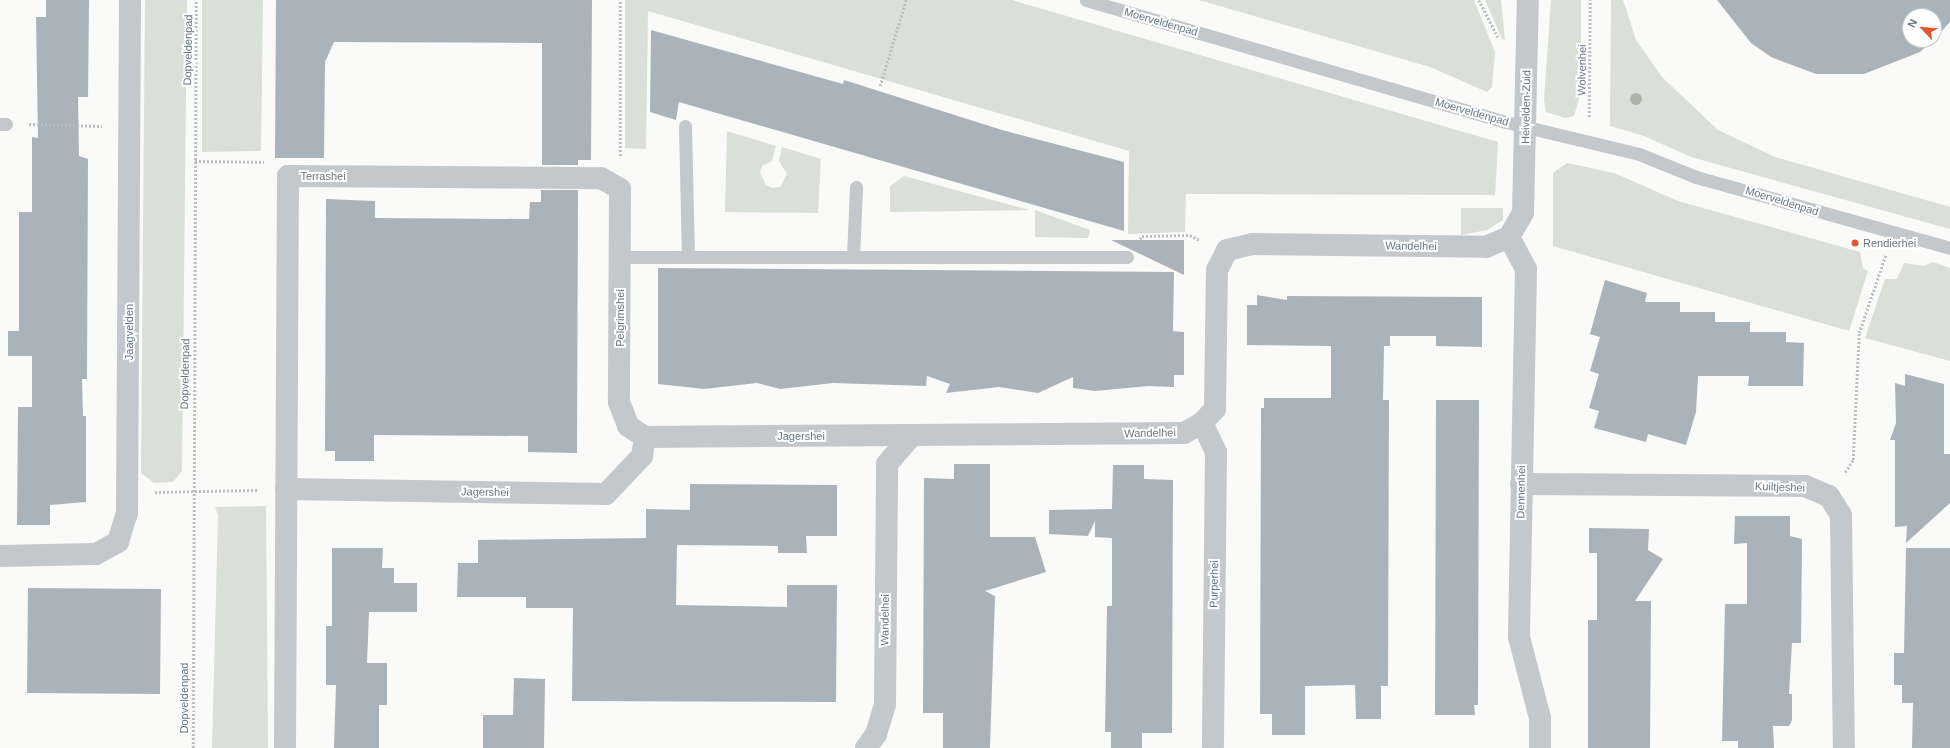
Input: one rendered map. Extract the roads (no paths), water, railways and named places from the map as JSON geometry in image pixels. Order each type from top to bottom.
[{"type":"street","name":"Jaagvelden","points":[[0,556],[96,554],[118,542],[129,492],[130,0]]},
{"type":"street","name":"Heivelden-Zuid","points":[[1509,237],[1523,213],[1527,127],[1528,0]]},
{"type":"street","name":"Terrashei","points":[[286,489],[288,176],[601,178],[620,189]]},
{"type":"street","name":"Pelgrimshei","points":[[620,189],[619,402],[628,426],[645,437]]},
{"type":"street","name":"Wandelhei","points":[[876,743],[884,704],[887,464],[912,436],[1184,433],[1202,423],[1216,409],[1217,270],[1227,250],[1252,244],[1486,247],[1509,237]]},
{"type":"street","name":"Dennenhei","points":[[1509,237],[1526,269],[1519,638],[1540,718],[1540,748]]},
{"type":"street","name":"Purperhei","points":[[1202,423],[1216,452],[1213,748]]},
{"type":"street","name":"Jagershei","points":[[286,489],[606,494],[642,456],[645,437],[912,436]]},
{"type":"street","name":"Kuiltjeshei","points":[[1521,484],[1805,486],[1829,496],[1842,515],[1844,748]]},
{"type":"street","points":[[285,748],[286,489]]},
{"type":"lane","name":"Moerveldenpad","points":[[1086,0],[1527,127],[1589,140],[1639,154],[1696,177],[1950,248]]},
{"type":"lane","points":[[685,126],[688,257]]},
{"type":"lane","points":[[853,257],[856,187]]},
{"type":"lane","points":[[620,257],[1127,257]]},
{"type":"place","name":"Rendierhei","points":[[1855,243]]}]
